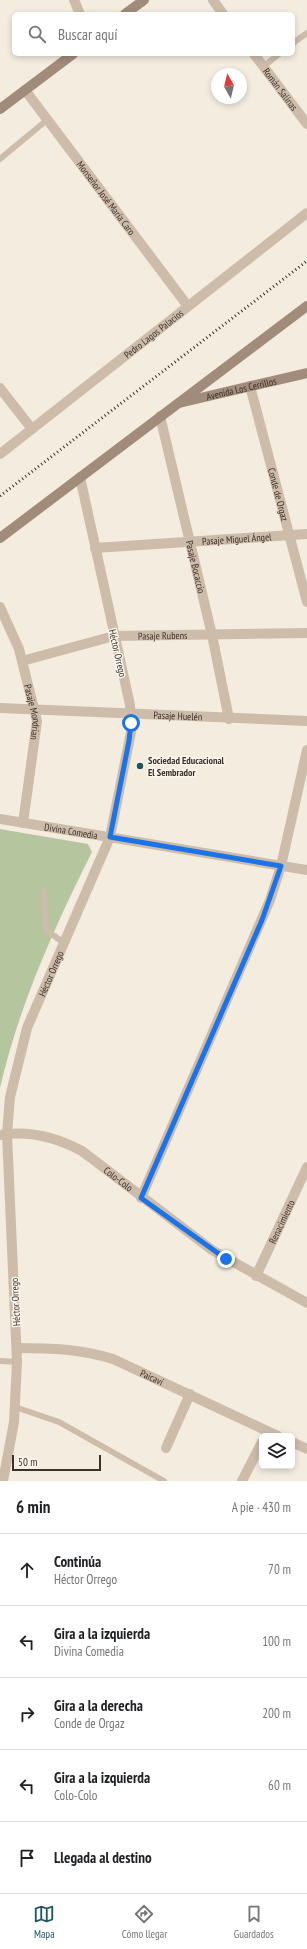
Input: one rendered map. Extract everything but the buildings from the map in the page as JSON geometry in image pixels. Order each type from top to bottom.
[{"type":"main road","points":[[128,12],[144,0]]},
{"type":"main road","points":[[0,109],[70,56]]},
{"type":"main road","points":[[0,538],[80,476],[307,306]]},
{"type":"main road","name":"Avenida Los Cerrillos","points":[[176,404],[307,373]]},
{"type":"street","points":[[74,0],[79,12]]},
{"type":"street","points":[[212,0],[221,12]]},
{"type":"street","name":"Román Salinas","points":[[255,56],[307,124]]},
{"type":"street","name":"Monseñor José María Caro","points":[[25,90],[187,305]]},
{"type":"street","name":"Pedro Lagos Palacios","points":[[0,454],[187,305],[307,213]]},
{"type":"street","name":"Conde de Orgaz","points":[[250,386],[307,602]]},
{"type":"street","points":[[0,388],[32,429]]},
{"type":"street","name":"Pasaje Bocaccio","points":[[160,416],[212,635],[229,719]]},
{"type":"street","name":"Héctor Orrego","points":[[3,1481],[3,1466],[15,1407],[17,1348],[3,1135],[23,1041],[34,1010],[110,837],[129,741],[131,714],[94,548],[80,476]]},
{"type":"street","name":"Pasaje Miguel Ángel","points":[[94,548],[307,534]]},
{"type":"street","name":"Pasaje Mondrian","points":[[0,607],[15,638],[22,660],[35,710],[37,726],[23,823]]},
{"type":"street","name":"Pasaje Rubens","points":[[22,660],[114,636],[307,633]]},
{"type":"street","name":"Pasaje Huelén","points":[[0,708],[307,722]]},
{"type":"street","points":[[141,1198],[262,920],[281,866],[307,750]]},
{"type":"street","name":"Divina Comedia","points":[[0,819],[307,870]]},
{"type":"street","name":"Colo-Colo","points":[[3,1135],[34,1134],[72,1146],[91,1158],[141,1198],[212,1250],[256,1276],[307,1303]]},
{"type":"street","name":"Renacimiento","points":[[256,1276],[307,1167]]},
{"type":"street","name":"Paicaví","points":[[17,1348],[69,1349],[94,1353],[128,1365],[190,1394],[264,1433]]},
{"type":"street","points":[[166,1448],[190,1394]]},
{"type":"street","points":[[295,1443],[307,1449]]},
{"type":"street","points":[[242,1481],[259,1448]]},
{"type":"lane","points":[[295,42],[307,33]]},
{"type":"lane","points":[[263,67],[277,56]]},
{"type":"lane","points":[[0,158],[47,120]]},
{"type":"lane","points":[[44,891],[46,930],[64,943]]},
{"type":"lane","points":[[0,1361],[17,1362]]},
{"type":"lane","points":[[15,1407],[60,1422],[164,1481]]},
{"type":"green space","points":[[0,829],[88,844],[92,852],[51,938],[27,997],[0,1088]]},
{"type":"railway","points":[[0,496],[307,261]]},
{"type":"place","name":"Sociedad Educacional El Sembrador","points":[[140,766]]},
{"type":"route","points":[[131,723],[131,732],[110,837],[281,866],[262,920],[141,1198],[226,1259]]}]
